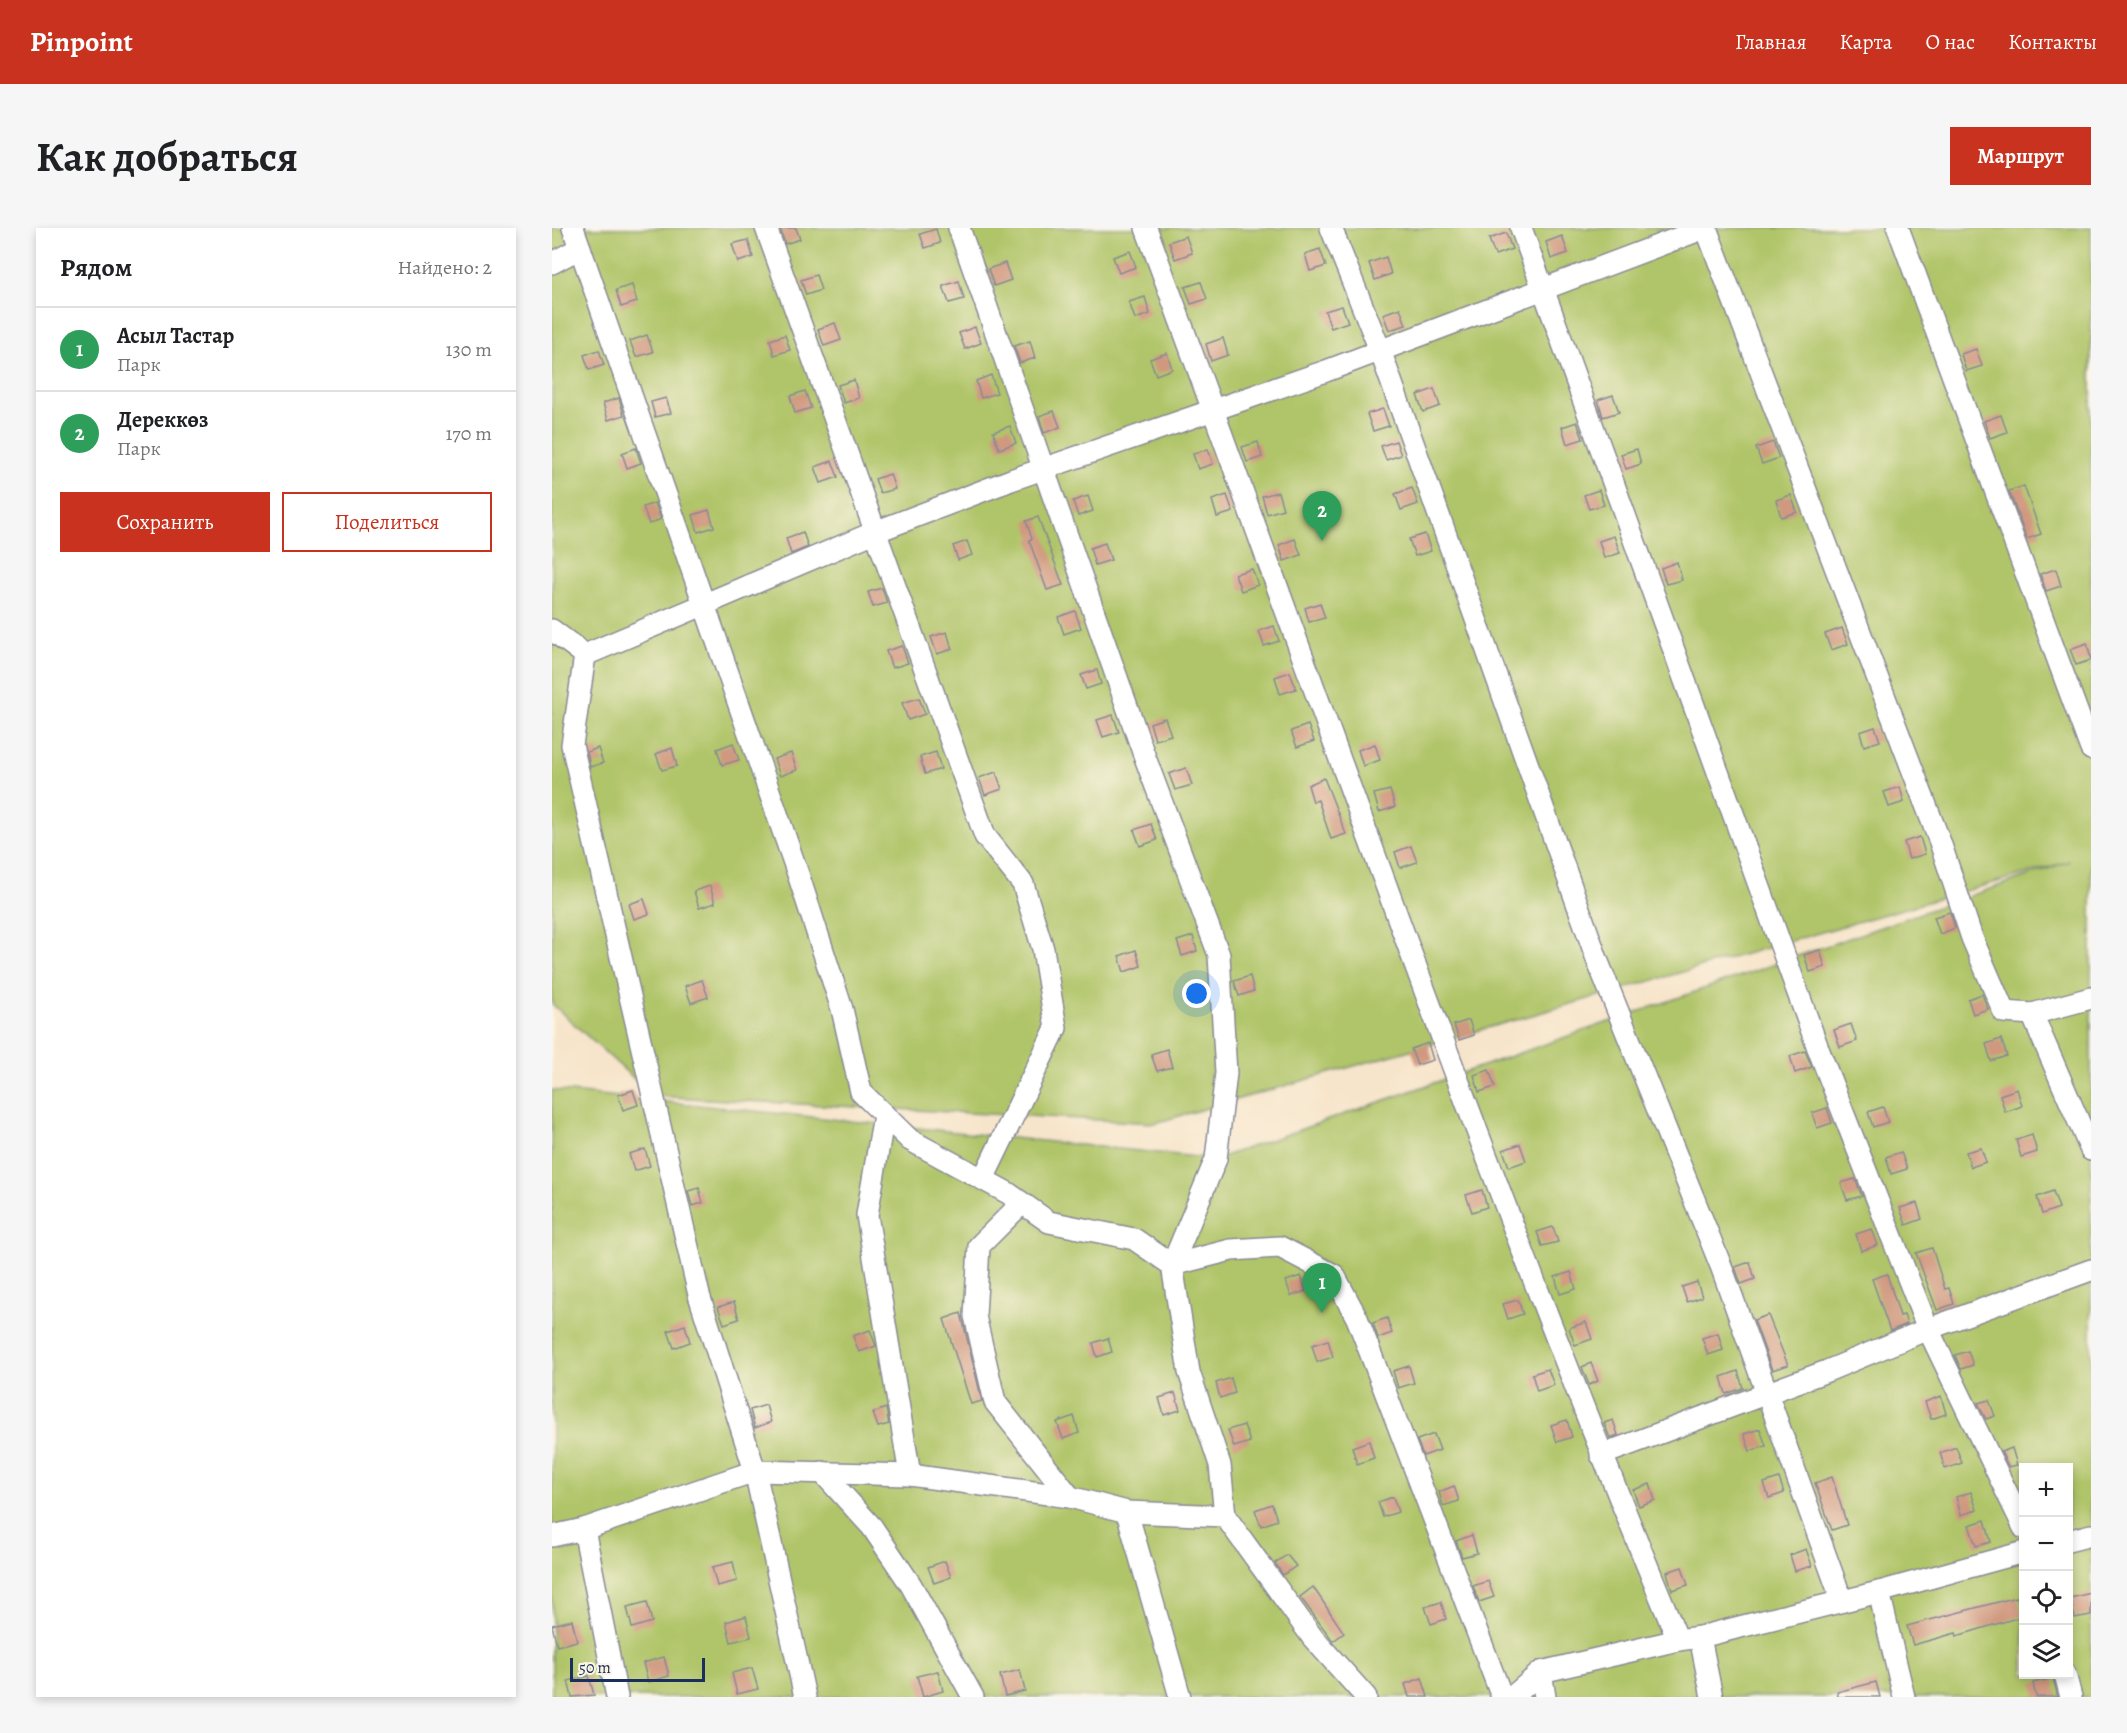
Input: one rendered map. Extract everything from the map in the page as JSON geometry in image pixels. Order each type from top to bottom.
[{"type":"street","points":[[573,228],[705,602],[838,998],[861,1092],[910,1140],[983,1179],[1049,1222],[1134,1239],[1172,1265],[1231,1250],[1280,1247],[1334,1275],[1357,1318],[1502,1697]]},
{"type":"street","points":[[766,228],[985,836],[1023,884],[1043,949],[1056,1028],[983,1179]]},
{"type":"street","points":[[959,228],[1143,752],[1219,955],[1226,1073],[1216,1159],[1172,1265],[1189,1372],[1220,1465],[1225,1516],[1313,1638],[1365,1697]]},
{"type":"street","points":[[1146,228],[1472,1118],[1601,1455],[1678,1640]]},
{"type":"street","points":[[1331,228],[1380,350],[1598,963],[1721,1266],[1842,1601]]},
{"type":"street","points":[[1521,228],[1542,291],[1679,658],[1819,1051],[1928,1329],[2019,1518]]},
{"type":"street","points":[[585,655],[705,602],[875,532],[1045,468],[1542,291],[1706,228],[1885,703],[1940,842],[1972,938],[2004,1012],[2032,1014],[2091,998]]},
{"type":"street","points":[[1898,228],[2091,749]]},
{"type":"street","points":[[552,263],[580,248]]},
{"type":"street","points":[[552,630],[585,655]]},
{"type":"street","points":[[585,655],[572,745],[699,1295],[755,1471],[805,1697]]},
{"type":"street","points":[[2032,1014],[2091,1150]]},
{"type":"street","points":[[884,1115],[867,1215],[910,1476]]},
{"type":"street","points":[[1022,1203],[979,1245],[975,1316],[994,1402],[1070,1497]]},
{"type":"street","points":[[1601,1455],[1827,1371],[1928,1329],[2091,1270]]},
{"type":"street","points":[[552,1536],[584,1529],[755,1471],[910,1476],[1070,1497],[1127,1512],[1225,1516]]},
{"type":"street","points":[[822,1472],[872,1527],[911,1585],[973,1697]]},
{"type":"street","points":[[1127,1512],[1180,1697]]},
{"type":"street","points":[[584,1529],[617,1697]]},
{"type":"street","points":[[2073,1540],[2091,1535]]},
{"type":"street","points":[[1512,1697],[1540,1672],[1700,1637],[1880,1592],[2019,1553]]},
{"type":"street","points":[[1880,1592],[1904,1697]]},
{"type":"street","points":[[1700,1637],[1712,1697]]},
{"type":"street","points":[[1540,1672],[1545,1697]]},
{"type":"street","points":[[2066,1679],[2071,1697]]},
{"type":"green space","points":[[552,228],[2091,228],[2091,1697],[552,1697],[552,1090],[1216,1159],[2070,861],[1155,1123],[653,1096],[552,1004]]},
{"type":"building","points":[[780,228],[796,228],[800,239],[785,244]]},
{"type":"building","points":[[936,229],[940,243],[925,248],[920,234]]},
{"type":"building","points":[[1506,233],[1512,249],[1495,255],[1489,239]]},
{"type":"building","points":[[1186,236],[1192,253],[1175,259],[1169,242]]},
{"type":"building","points":[[1562,236],[1568,253],[1551,259],[1546,242]]},
{"type":"building","points":[[748,240],[753,257],[738,262],[732,244]]},
{"type":"building","points":[[1320,249],[1326,266],[1310,271],[1305,254]]},
{"type":"building","points":[[1130,251],[1136,267],[1119,273],[1113,257]]},
{"type":"building","points":[[1386,257],[1391,274],[1375,280],[1369,263]]},
{"type":"building","points":[[1005,263],[1011,280],[994,286],[988,269]]},
{"type":"building","points":[[816,275],[821,290],[806,295],[801,280]]},
{"type":"building","points":[[959,281],[964,299],[949,303],[943,286]]},
{"type":"building","points":[[1201,282],[1207,299],[1191,304],[1185,287]]},
{"type":"building","points":[[632,285],[637,302],[621,307],[616,290]]},
{"type":"building","points":[[1145,297],[1150,314],[1135,319],[1129,302]]},
{"type":"building","points":[[1342,306],[1348,322],[1331,328],[1325,311]]},
{"type":"building","points":[[1400,308],[1406,325],[1389,330],[1383,314]]},
{"type":"building","points":[[835,323],[841,340],[824,346],[818,329]]},
{"type":"building","points":[[975,327],[981,343],[965,349],[959,333]]},
{"type":"building","points":[[647,335],[653,352],[636,357],[630,341]]},
{"type":"building","points":[[785,335],[790,350],[774,355],[770,340]]},
{"type":"building","points":[[1223,338],[1228,355],[1211,361],[1206,344]]},
{"type":"building","points":[[1030,341],[1035,358],[1020,363],[1014,346]]},
{"type":"building","points":[[1976,349],[1982,366],[1966,371],[1961,354]]},
{"type":"building","points":[[599,350],[604,365],[589,370],[584,355]]},
{"type":"building","points":[[1167,353],[1172,369],[1156,375],[1150,359]]},
{"type":"building","points":[[991,375],[997,393],[981,398],[976,381]]},
{"type":"building","points":[[854,380],[859,398],[844,403],[838,385]]},
{"type":"building","points":[[1434,389],[1440,406],[1423,412],[1417,395]]},
{"type":"building","points":[[805,391],[811,408],[795,413],[790,396]]},
{"type":"building","points":[[1613,395],[1619,412],[1603,417],[1598,400]]},
{"type":"building","points":[[619,398],[624,415],[608,420],[603,403]]},
{"type":"building","points":[[666,398],[671,413],[655,417],[651,402]]},
{"type":"building","points":[[1383,409],[1389,426],[1373,431],[1367,414]]},
{"type":"building","points":[[1054,411],[1060,427],[1044,433],[1039,416]]},
{"type":"building","points":[[2001,415],[2007,432],[1990,438],[1984,421]]},
{"type":"building","points":[[1577,422],[1583,439],[1567,444],[1562,427]]},
{"type":"building","points":[[1010,426],[1016,443],[999,449],[993,432]]},
{"type":"building","points":[[1396,441],[1401,455],[1386,460],[1381,446]]},
{"type":"building","points":[[1258,442],[1262,457],[1247,462],[1242,447]]},
{"type":"building","points":[[1773,442],[1779,458],[1762,464],[1756,448]]},
{"type":"building","points":[[636,448],[641,463],[627,468],[622,453]]},
{"type":"building","points":[[1208,449],[1213,464],[1198,469],[1193,454]]},
{"type":"building","points":[[1637,449],[1641,464],[1626,469],[1621,454]]},
{"type":"building","points":[[832,461],[838,477],[821,483],[815,467]]},
{"type":"building","points":[[890,474],[895,489],[880,493],[875,479]]},
{"type":"building","points":[[2024,486],[2041,534],[2027,539],[2009,491]]},
{"type":"building","points":[[1412,488],[1418,504],[1401,510],[1395,494]]},
{"type":"building","points":[[1599,490],[1604,505],[1589,509],[1584,495]]},
{"type":"building","points":[[1278,492],[1283,509],[1267,514],[1262,496]]},
{"type":"building","points":[[1227,495],[1233,512],[1217,517],[1212,500]]},
{"type":"building","points":[[1791,495],[1797,512],[1781,517],[1776,500]]},
{"type":"building","points":[[1088,496],[1093,511],[1078,516],[1073,501]]},
{"type":"building","points":[[655,503],[661,519],[649,524],[643,507]]},
{"type":"building","points":[[709,510],[714,527],[698,532],[693,515]]},
{"type":"building","points":[[1038,517],[1063,585],[1047,590],[1029,540],[1032,539],[1026,521]]},
{"type":"building","points":[[803,532],[808,547],[791,554],[786,538]]},
{"type":"building","points":[[1425,534],[1431,551],[1415,556],[1409,539]]},
{"type":"building","points":[[1614,536],[1620,553],[1604,558],[1599,541]]},
{"type":"building","points":[[1295,539],[1301,555],[1284,561],[1279,545]]},
{"type":"building","points":[[967,541],[972,555],[958,560],[953,546]]},
{"type":"building","points":[[1105,543],[1111,560],[1095,565],[1090,548]]},
{"type":"building","points":[[1677,562],[1682,580],[1666,584],[1661,568]]},
{"type":"building","points":[[1252,569],[1258,585],[1241,591],[1235,574]]},
{"type":"building","points":[[2056,569],[2061,586],[2046,591],[2040,574]]},
{"type":"building","points":[[882,588],[887,603],[873,607],[868,592]]},
{"type":"building","points":[[1320,603],[1325,618],[1309,622],[1305,608]]},
{"type":"building","points":[[1075,611],[1081,628],[1064,634],[1058,617]]},
{"type":"building","points":[[1274,626],[1279,641],[1264,646],[1259,631]]},
{"type":"building","points":[[1842,628],[1848,644],[1831,650],[1825,634]]},
{"type":"building","points":[[947,632],[952,649],[937,654],[931,637]]},
{"type":"building","points":[[2087,643],[2091,660],[2076,665],[2070,649]]},
{"type":"building","points":[[902,646],[908,663],[892,668],[886,651]]},
{"type":"building","points":[[1097,670],[1101,684],[1086,689],[1081,675]]},
{"type":"building","points":[[1290,672],[1296,689],[1280,694],[1275,677]]},
{"type":"building","points":[[919,698],[925,714],[908,720],[902,703]]},
{"type":"building","points":[[1113,715],[1119,732],[1103,737],[1097,720]]},
{"type":"building","points":[[1165,718],[1171,735],[1155,740],[1150,723]]},
{"type":"building","points":[[1308,725],[1314,741],[1297,747],[1291,731]]},
{"type":"building","points":[[1875,727],[1880,741],[1864,746],[1860,732]]},
{"type":"building","points":[[733,743],[739,760],[722,765],[717,749]]},
{"type":"building","points":[[1375,744],[1380,760],[1363,766],[1358,750]]},
{"type":"building","points":[[598,748],[603,763],[590,767],[587,752]]},
{"type":"building","points":[[672,748],[677,766],[662,770],[656,754]]},
{"type":"building","points":[[936,752],[941,769],[925,774],[920,757]]},
{"type":"building","points":[[791,753],[797,770],[780,776],[774,759]]},
{"type":"building","points":[[1186,768],[1192,785],[1175,790],[1169,774]]},
{"type":"building","points":[[996,772],[1002,789],[985,795],[979,778]]},
{"type":"building","points":[[1324,778],[1346,834],[1331,839],[1318,800],[1313,802],[1308,785]]},
{"type":"building","points":[[1900,787],[1904,802],[1889,807],[1884,792]]},
{"type":"building","points":[[1390,790],[1395,807],[1379,812],[1374,794]]},
{"type":"building","points":[[1151,824],[1157,840],[1140,846],[1134,830]]},
{"type":"building","points":[[1920,837],[1925,854],[1909,859],[1904,842]]},
{"type":"building","points":[[1411,846],[1417,862],[1400,868],[1395,852]]},
{"type":"building","points":[[710,886],[715,903],[699,908],[694,891]]},
{"type":"building","points":[[644,899],[649,914],[634,919],[629,904]]},
{"type":"building","points":[[1950,912],[1955,928],[1940,934],[1934,917]]},
{"type":"building","points":[[1193,936],[1197,951],[1182,956],[1177,941]]},
{"type":"building","points":[[1136,950],[1141,966],[1124,972],[1119,956]]},
{"type":"building","points":[[1820,950],[1825,967],[1810,972],[1804,955]]},
{"type":"building","points":[[1250,976],[1254,991],[1239,996],[1234,981]]},
{"type":"building","points":[[702,980],[708,997],[691,1003],[685,986]]},
{"type":"building","points":[[1982,994],[1988,1009],[1973,1014],[1968,999]]},
{"type":"building","points":[[1469,1020],[1474,1035],[1459,1040],[1454,1025]]},
{"type":"building","points":[[1851,1024],[1857,1041],[1840,1047],[1834,1030]]},
{"type":"building","points":[[2001,1039],[2007,1056],[1991,1061],[1986,1044]]},
{"type":"building","points":[[1428,1043],[1433,1060],[1417,1065],[1411,1049]]},
{"type":"building","points":[[1167,1049],[1172,1067],[1157,1071],[1151,1054]]},
{"type":"building","points":[[1805,1051],[1812,1067],[1795,1073],[1790,1056]]},
{"type":"building","points":[[1489,1070],[1495,1087],[1479,1092],[1474,1075]]},
{"type":"building","points":[[2017,1089],[2022,1106],[2005,1112],[2000,1095]]},
{"type":"building","points":[[633,1090],[638,1105],[623,1110],[618,1095]]},
{"type":"building","points":[[1883,1107],[1888,1122],[1873,1127],[1868,1112]]},
{"type":"building","points":[[1827,1108],[1832,1123],[1817,1128],[1812,1113]]},
{"type":"building","points":[[2032,1135],[2037,1152],[2021,1157],[2016,1140]]},
{"type":"building","points":[[1520,1144],[1526,1161],[1509,1167],[1503,1150]]},
{"type":"building","points":[[1981,1148],[1986,1162],[1971,1167],[1966,1152]]},
{"type":"building","points":[[645,1149],[650,1166],[634,1171],[629,1154]]},
{"type":"building","points":[[1901,1152],[1907,1169],[1891,1174],[1886,1157]]},
{"type":"building","points":[[1855,1179],[1862,1196],[1847,1200],[1841,1183]]},
{"type":"building","points":[[699,1188],[703,1203],[692,1206],[688,1191]]},
{"type":"building","points":[[1482,1190],[1487,1207],[1472,1212],[1466,1195]]},
{"type":"building","points":[[2053,1191],[2059,1208],[2042,1214],[2037,1197]]},
{"type":"building","points":[[1917,1203],[1922,1219],[1906,1225],[1900,1208]]},
{"type":"building","points":[[1553,1227],[1558,1242],[1542,1246],[1537,1232]]},
{"type":"building","points":[[1872,1229],[1878,1245],[1861,1251],[1856,1234]]},
{"type":"building","points":[[1932,1248],[1945,1289],[1949,1288],[1954,1304],[1937,1310],[1916,1253]]},
{"type":"building","points":[[1750,1262],[1755,1279],[1741,1284],[1735,1267]]},
{"type":"building","points":[[1571,1272],[1576,1289],[1560,1294],[1555,1277]]},
{"type":"building","points":[[1887,1274],[1900,1316],[1904,1315],[1907,1324],[1890,1331],[1872,1279]]},
{"type":"building","points":[[1301,1276],[1306,1291],[1291,1296],[1286,1281]]},
{"type":"building","points":[[1697,1282],[1702,1297],[1687,1302],[1682,1287]]},
{"type":"building","points":[[1518,1300],[1523,1314],[1508,1319],[1503,1304]]},
{"type":"building","points":[[734,1302],[739,1319],[724,1324],[718,1307]]},
{"type":"building","points":[[961,1313],[982,1401],[971,1404],[944,1319]]},
{"type":"building","points":[[1768,1315],[1788,1365],[1772,1370],[1754,1320]]},
{"type":"building","points":[[1387,1318],[1392,1333],[1378,1338],[1373,1323]]},
{"type":"building","points":[[1586,1322],[1592,1339],[1575,1345],[1569,1328]]},
{"type":"building","points":[[685,1325],[690,1342],[674,1348],[668,1331]]},
{"type":"building","points":[[870,1330],[876,1346],[859,1352],[853,1336]]},
{"type":"building","points":[[1718,1333],[1723,1350],[1708,1355],[1702,1338]]},
{"type":"building","points":[[1108,1338],[1112,1352],[1097,1357],[1093,1343]]},
{"type":"building","points":[[1328,1340],[1333,1357],[1317,1362],[1312,1345]]},
{"type":"building","points":[[1968,1351],[1973,1365],[1961,1369],[1955,1355]]},
{"type":"building","points":[[1591,1363],[1598,1381],[1589,1385],[1582,1367]]},
{"type":"building","points":[[1409,1366],[1414,1383],[1398,1388],[1393,1371]]},
{"type":"building","points":[[1548,1369],[1554,1385],[1537,1391],[1532,1374]]},
{"type":"building","points":[[1738,1371],[1743,1388],[1726,1394],[1721,1377]]},
{"type":"building","points":[[1231,1378],[1235,1393],[1220,1398],[1216,1383]]},
{"type":"building","points":[[1175,1393],[1180,1410],[1164,1415],[1159,1398]]},
{"type":"building","points":[[1941,1396],[1946,1414],[1931,1419],[1925,1402]]},
{"type":"building","points":[[1989,1400],[1995,1416],[1986,1419],[1978,1403]]},
{"type":"building","points":[[766,1405],[771,1422],[755,1428],[750,1410]]},
{"type":"building","points":[[886,1408],[889,1424],[878,1427],[873,1413]]},
{"type":"building","points":[[1074,1416],[1079,1433],[1063,1439],[1057,1422]]},
{"type":"building","points":[[1567,1420],[1572,1437],[1557,1442],[1551,1425]]},
{"type":"building","points":[[1613,1420],[1618,1435],[1610,1438],[1604,1423]]},
{"type":"building","points":[[1244,1425],[1250,1442],[1234,1447],[1228,1430]]},
{"type":"building","points":[[1760,1429],[1766,1446],[1750,1451],[1744,1434]]},
{"type":"building","points":[[1434,1434],[1440,1450],[1423,1456],[1417,1440]]},
{"type":"building","points":[[1369,1441],[1374,1458],[1357,1464],[1352,1447]]},
{"type":"building","points":[[1956,1447],[1962,1463],[1945,1469],[1940,1453]]},
{"type":"building","points":[[2012,1448],[2017,1465],[2009,1467],[2001,1452]]},
{"type":"building","points":[[1832,1477],[1847,1525],[1832,1530],[1815,1483]]},
{"type":"building","points":[[1779,1478],[1784,1493],[1769,1498],[1764,1483]]},
{"type":"building","points":[[1650,1484],[1655,1500],[1639,1506],[1633,1490]]},
{"type":"building","points":[[1454,1486],[1459,1501],[1443,1506],[1439,1492]]},
{"type":"building","points":[[1971,1492],[1977,1510],[1961,1515],[1956,1497]]},
{"type":"building","points":[[1393,1497],[1398,1512],[1383,1517],[1378,1502]]},
{"type":"building","points":[[1272,1504],[1277,1520],[1261,1526],[1255,1510]]},
{"type":"building","points":[[1985,1520],[1991,1542],[1976,1546],[1969,1525]]},
{"type":"building","points":[[1472,1535],[1477,1553],[1462,1557],[1456,1541]]},
{"type":"building","points":[[1806,1549],[1812,1566],[1795,1571],[1790,1555]]},
{"type":"building","points":[[1287,1555],[1296,1566],[1283,1575],[1275,1563]]},
{"type":"building","points":[[945,1561],[951,1577],[934,1583],[928,1567]]},
{"type":"building","points":[[733,1562],[737,1581],[717,1586],[712,1567]]},
{"type":"building","points":[[1682,1567],[1688,1585],[1672,1590],[1667,1572]]},
{"type":"building","points":[[1488,1581],[1494,1597],[1479,1602],[1473,1586]]},
{"type":"building","points":[[1313,1587],[1344,1633],[1333,1641],[1300,1597]]},
{"type":"building","points":[[2091,1593],[2091,1615],[2075,1618],[2073,1597]]},
{"type":"building","points":[[2017,1597],[2019,1603],[2019,1617],[1957,1636],[1956,1633],[1913,1645],[1907,1626]]},
{"type":"building","points":[[647,1602],[652,1622],[632,1628],[627,1607]]},
{"type":"building","points":[[1441,1602],[1446,1619],[1431,1624],[1425,1607]]},
{"type":"building","points":[[746,1616],[751,1637],[731,1642],[726,1622]]},
{"type":"building","points":[[572,1620],[577,1641],[557,1646],[552,1625]]},
{"type":"building","points":[[664,1657],[669,1676],[648,1682],[643,1663]]},
{"type":"building","points":[[752,1668],[758,1689],[737,1694],[732,1673]]},
{"type":"building","points":[[1020,1670],[1025,1691],[1005,1696],[1000,1675]]},
{"type":"building","points":[[938,1671],[943,1691],[923,1697],[917,1676]]},
{"type":"building","points":[[589,1676],[594,1695],[572,1697],[568,1681]]},
{"type":"building","points":[[1422,1678],[1428,1697],[1409,1697],[1405,1684]]},
{"type":"building","points":[[2053,1679],[2058,1697],[2036,1697],[2033,1683]]},
{"type":"building","points":[[1876,1682],[1880,1697],[1838,1697],[1837,1692]]},
{"type":"place","name":"Дереккөз","points":[[1322,541]]},
{"type":"place","name":"Асыл Тастар","points":[[1322,1313]]}]
